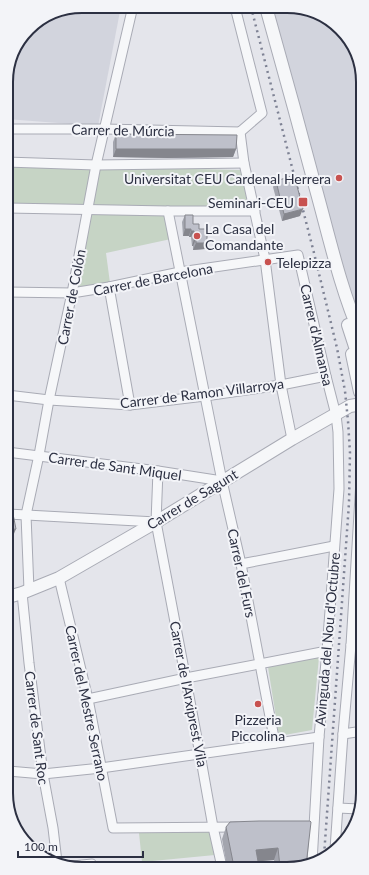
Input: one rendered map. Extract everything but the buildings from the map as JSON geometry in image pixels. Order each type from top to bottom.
[{"type":"street","name":"Carrer de Colón","points":[[26,592],[26,515],[72,293],[96,165],[130,13]]},
{"type":"street","points":[[237,13],[262,113],[240,132],[244,163],[266,259],[281,385],[292,439]]},
{"type":"street","points":[[268,13],[338,272],[356,324]]},
{"type":"street","name":"Carrer de Múrcia","points":[[13,129],[104,129],[240,132]]},
{"type":"street","points":[[13,162],[96,165],[244,163]]},
{"type":"street","points":[[13,208],[254,211]]},
{"type":"street","name":"Carrer del Furs","points":[[168,211],[222,481],[241,564],[275,743]]},
{"type":"street","name":"Carrer de Barcelona","points":[[13,292],[72,293],[180,272],[298,255]]},
{"type":"street","name":"Carrer d'Almansa","points":[[298,255],[336,414]]},
{"type":"street","points":[[338,272],[356,387]]},
{"type":"street","points":[[109,287],[130,405]]},
{"type":"street","points":[[345,317],[356,346]]},
{"type":"street","name":"Carrer de Ramon Villarroya","points":[[13,396],[49,400],[130,405],[281,385],[326,376]]},
{"type":"street","name":"Carrer de Sagunt","points":[[13,596],[60,578],[356,401]]},
{"type":"street","name":"Avinguda del Nou d'Octubre","points":[[312,858],[310,827],[327,651],[339,489],[338,432],[336,414]]},
{"type":"street","name":"Carrer de Sant Miquel","points":[[13,453],[158,471],[222,481]]},
{"type":"street","name":"Carrer de l'Arxiprest Vila","points":[[158,471],[156,522],[221,862]]},
{"type":"street","points":[[13,514],[156,522]]},
{"type":"street","points":[[241,564],[334,546]]},
{"type":"street","name":"Carrer del Mestre Serrano","points":[[60,578],[88,699],[113,828],[213,827]]},
{"type":"street","name":"Avinguda del Nou d'Octubre","points":[[335,843],[356,581]]},
{"type":"street","name":"Carrer de Sant Roc","points":[[26,592],[29,663],[43,774],[53,828],[56,857]]},
{"type":"street","points":[[351,645],[356,644]]},
{"type":"street","points":[[88,699],[186,678],[327,651]]},
{"type":"street","points":[[343,734],[356,732]]},
{"type":"street","points":[[13,772],[43,774],[101,768],[319,737]]},
{"type":"street","points":[[338,808],[354,809]]},
{"type":"street","points":[[213,827],[244,827]]},
{"type":"shaded area","points":[[120,13],[98,126],[13,120],[13,77],[15,64],[20,51],[36,30],[47,22],[68,14]]},
{"type":"shaded area","name":"Universitat CEU Cardenal Herrera","points":[[274,13],[301,14],[322,22],[342,40],[351,55],[354,64],[356,82],[356,314]]},
{"type":"green space","points":[[13,165],[94,167],[86,206],[13,205]]},
{"type":"green space","points":[[98,167],[240,170],[249,208],[90,207]]},
{"type":"green space","points":[[88,210],[166,212],[171,239],[106,253],[110,283],[75,290]]},
{"type":"green space","points":[[319,657],[312,730],[279,736],[268,667]]},
{"type":"green space","points":[[211,831],[215,855],[142,862],[139,833]]},
{"type":"railway","points":[[253,13],[337,348],[345,391],[348,421],[350,453],[349,503],[324,851]]},
{"type":"place","name":"Universitat CEU Cardenal Herrera","points":[[339,178]]},
{"type":"place","name":"Seminari-CEU","points":[[303,202]]},
{"type":"place","name":"La Casa del Comandante","points":[[197,236]]},
{"type":"place","name":"Telepizza","points":[[268,262]]},
{"type":"place","name":"Pizzeria Piccolina","points":[[258,704]]}]
